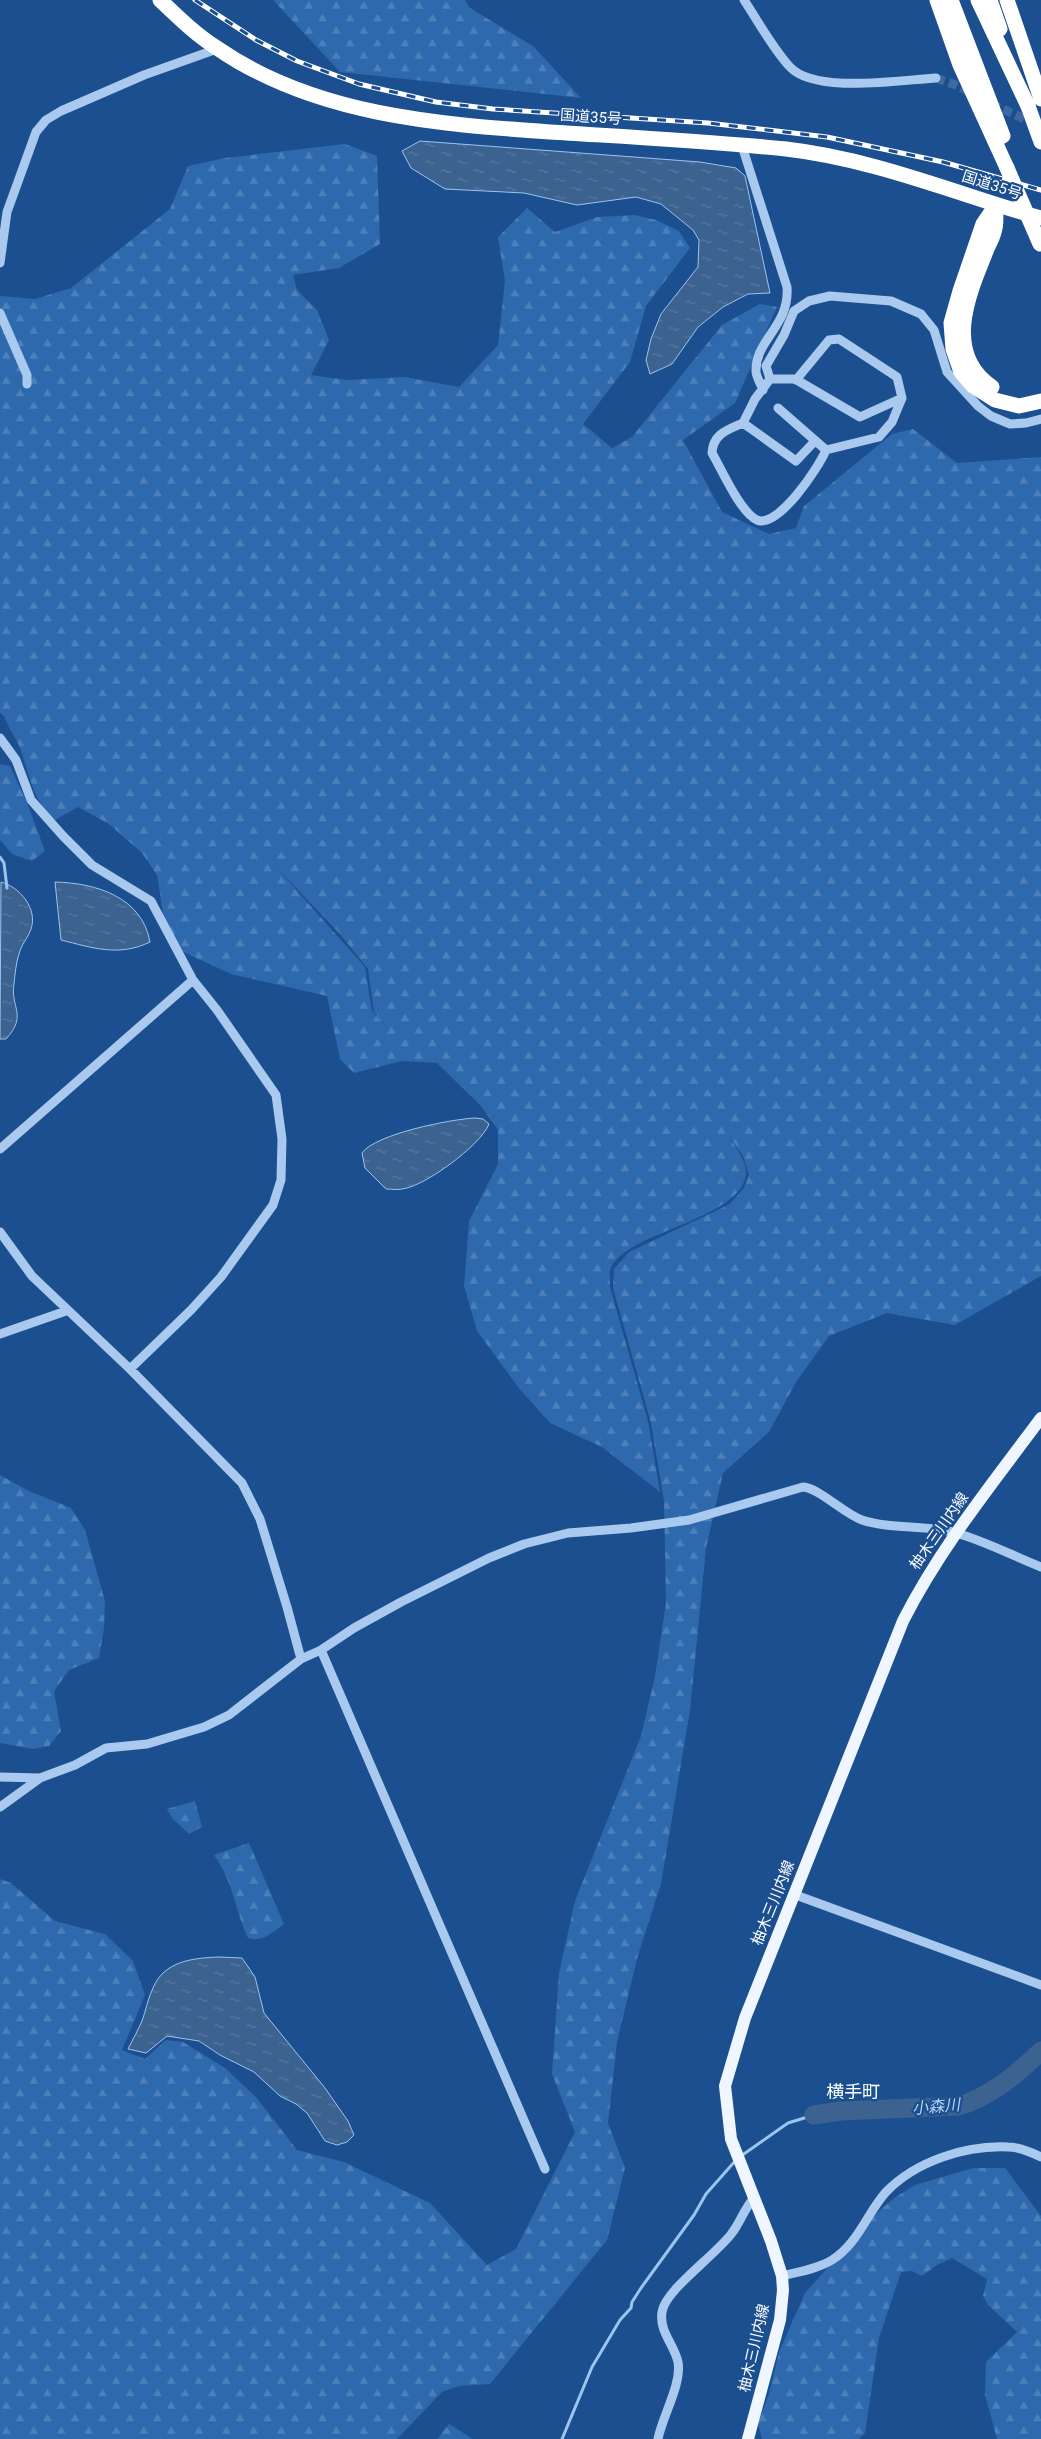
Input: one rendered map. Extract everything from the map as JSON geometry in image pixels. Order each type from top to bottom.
[{"type":"highway","name":"国道35号","points":[[160,0],[217,48],[290,87],[359,109],[454,126],[788,150],[848,161],[917,178],[1041,218]]},
{"type":"highway","points":[[937,0],[960,65],[1041,225]]},
{"type":"highway","points":[[951,0],[1041,244]]},
{"type":"highway","points":[[978,0],[1034,102]]},
{"type":"highway","points":[[990,0],[1034,102]]},
{"type":"highway","points":[[1007,0],[1034,102],[1041,142]]},
{"type":"highway","points":[[996,205],[995,228],[964,314],[962,345],[968,361],[979,378],[997,391],[1020,395],[1041,391]]},
{"type":"highway","points":[[996,205],[983,224],[958,299],[951,323],[953,349],[961,372],[973,386],[995,400],[1019,406],[1041,401]]},
{"type":"main road","name":"柚木三川内線","points":[[748,2439],[780,2320],[783,2290],[782,2276],[731,2139],[725,2086],[745,2018],[903,1621],[921,1586],[956,1533],[1041,1418]]},
{"type":"street","points":[[744,0],[790,68],[807,79],[829,84],[936,78]]},
{"type":"street","points":[[0,263],[8,212],[36,132],[46,120],[61,111],[144,75],[217,48]]},
{"type":"street","points":[[742,146],[761,200],[787,294],[785,312],[762,349],[756,371],[762,390]]},
{"type":"street","points":[[770,379],[766,366],[784,335],[794,311],[809,301],[830,296],[891,301],[921,314],[926,319],[934,330],[947,372],[978,406],[991,416],[1010,424],[1026,424],[1041,419]]},
{"type":"street","points":[[0,313],[27,375],[27,384]]},
{"type":"street","points":[[796,380],[829,340],[839,339],[897,377],[902,398],[892,422],[879,437],[826,450]]},
{"type":"street","points":[[770,379],[755,399],[743,423],[725,430],[713,444],[712,453],[746,512],[758,521],[767,521],[777,516],[800,492],[821,462],[826,450]]},
{"type":"street","points":[[770,379],[796,380],[860,417],[902,398]]},
{"type":"street","points":[[778,408],[826,450]]},
{"type":"street","points":[[743,423],[796,461],[815,440]]},
{"type":"street","points":[[0,738],[16,760],[31,800],[63,836],[92,865],[151,901],[192,980],[217,1010],[276,1095],[282,1139],[281,1180],[273,1205],[220,1277],[191,1310],[130,1369]]},
{"type":"street","points":[[0,1149],[192,980]]},
{"type":"street","points":[[0,1232],[32,1276],[66,1311],[130,1369],[242,1483],[250,1495],[288,1606],[301,1659]]},
{"type":"street","points":[[0,1334],[66,1311]]},
{"type":"street","points":[[0,1807],[40,1778],[75,1765],[106,1748],[147,1744],[204,1727],[221,1719],[229,1715],[301,1659],[321,1650],[354,1628],[401,1602],[489,1558],[524,1544],[568,1533],[631,1528],[689,1520],[803,1487],[810,1487],[832,1504],[859,1519],[881,1526],[956,1533],[1041,1567]]},
{"type":"street","points":[[321,1650],[545,2169]]},
{"type":"street","points":[[0,1777],[40,1778]]},
{"type":"street","points":[[794,1894],[1041,1985]]},
{"type":"street","points":[[782,2276],[813,2268],[833,2260],[852,2243],[886,2192],[907,2174],[924,2164],[956,2154],[1009,2147],[1041,2156]]},
{"type":"street","points":[[658,2439],[675,2384],[678,2362],[662,2328],[662,2311],[670,2296],[732,2233],[753,2195]]},
{"type":"green space","points":[[273,0],[465,0],[470,8],[533,46],[581,98],[340,72]]},
{"type":"green space","points":[[345,144],[377,156],[380,244],[339,268],[293,275],[297,290],[317,310],[329,340],[311,375],[347,380],[405,377],[459,387],[498,345],[505,281],[498,237],[527,208],[555,232],[597,217],[635,215],[656,220],[679,231],[690,248],[646,306],[630,362],[583,424],[612,448],[632,437],[722,325],[760,304],[777,307],[735,403],[683,440],[722,512],[769,534],[796,528],[804,506],[892,434],[913,429],[957,463],[1041,457],[1041,1276],[955,1325],[887,1313],[829,1336],[796,1382],[769,1432],[723,1473],[706,1548],[690,1710],[661,1884],[638,1955],[617,2042],[608,2123],[625,2168],[607,2240],[490,2384],[459,2386],[442,2392],[397,2439],[0,2439],[0,1879],[11,1883],[55,1921],[105,1934],[133,1961],[145,1995],[122,2050],[145,2059],[166,2040],[183,2042],[225,2068],[256,2097],[297,2150],[344,2162],[430,2203],[487,2265],[516,2249],[575,2132],[552,2074],[559,1973],[575,1901],[641,1736],[655,1676],[666,1603],[664,1501],[651,1423],[613,1288],[614,1269],[629,1252],[730,1204],[744,1188],[749,1175],[743,1156],[729,1136],[743,1159],[746,1169],[746,1174],[739,1190],[725,1203],[705,1214],[638,1244],[621,1255],[610,1270],[610,1287],[648,1421],[660,1492],[602,1447],[550,1423],[518,1387],[477,1331],[464,1286],[469,1221],[498,1164],[498,1130],[481,1106],[437,1063],[402,1061],[354,1073],[340,1059],[327,996],[231,974],[179,950],[164,919],[157,875],[142,853],[109,824],[78,807],[55,820],[37,797],[19,747],[4,716],[0,713],[0,296],[35,299],[71,288],[170,209],[188,166],[225,158]],"holes":[[[275,866],[339,933],[368,969],[374,1012],[391,1032],[372,1011],[365,967]]]},
{"type":"green space","points":[[0,764],[10,766],[27,803],[45,851],[32,861],[12,854],[0,840]]},
{"type":"green space","points":[[0,1475],[29,1491],[71,1508],[85,1530],[105,1601],[104,1628],[99,1658],[69,1670],[54,1691],[61,1731],[49,1746],[33,1749],[0,1743]]},
{"type":"green space","points":[[195,1801],[202,1827],[189,1834],[172,1818],[167,1809]]},
{"type":"green space","points":[[249,1843],[284,1924],[267,1936],[258,1939],[248,1938],[226,1875],[214,1855]]},
{"type":"green space","points":[[973,2168],[1005,2168],[1041,2216],[1041,2439],[997,2439],[985,2395],[986,2362],[1017,2332],[988,2305],[983,2296],[987,2279],[952,2258],[937,2265],[922,2276],[912,2271],[901,2272],[879,2338],[865,2433],[859,2439],[762,2439],[758,2423],[769,2394],[779,2352],[805,2293],[876,2214],[894,2198],[915,2185]]},
{"type":"green space","points":[[449,2424],[473,2439],[437,2439]]},
{"type":"water","points":[[420,141],[700,162],[736,168],[745,176],[770,293],[748,294],[723,307],[698,327],[672,364],[650,374],[646,360],[651,339],[661,314],[698,267],[699,240],[693,230],[661,204],[636,197],[577,205],[524,193],[445,189],[411,168],[402,151]]},
{"type":"water","points":[[1,882],[21,894],[30,907],[32,914],[31,929],[20,951],[16,965],[13,992],[17,1011],[16,1024],[6,1039],[0,1039]]},
{"type":"water","points":[[55,882],[86,885],[115,896],[138,914],[150,942],[128,949],[106,950],[61,940]]},
{"type":"water","points":[[483,1119],[489,1124],[484,1133],[451,1164],[424,1181],[400,1189],[386,1189],[365,1168],[362,1153],[370,1146],[382,1140],[415,1129],[449,1121]]},
{"type":"water","points":[[219,1957],[242,1958],[255,1977],[264,2013],[325,2088],[348,2121],[354,2135],[347,2142],[337,2145],[325,2141],[307,2113],[296,2104],[280,2096],[254,2072],[220,2055],[199,2041],[167,2036],[146,2053],[128,2049],[142,2021],[153,1988],[164,1972],[190,1960]]},
{"type":"waterway","points":[[0,857],[4,863],[7,888]]},
{"type":"waterway","name":"小森川","points":[[814,2115],[841,2111],[958,2106],[981,2097],[1003,2084],[1041,2051]]},
{"type":"waterway","points":[[741,2156],[788,2123],[814,2115]]},
{"type":"waterway","points":[[562,2439],[592,2367],[620,2320],[631,2308],[632,2302],[641,2288],[694,2215],[706,2194],[736,2160]]},
{"type":"tunnel","points":[[936,78],[959,86],[973,94]]},
{"type":"tunnel","points":[[991,104],[1034,123]]},
{"type":"railway","points":[[195,0],[256,40],[297,61],[359,84],[436,102],[493,109],[708,123],[827,137],[943,162],[1041,190]]},
{"type":"district","name":"横手町","points":[[853,2092]]}]
